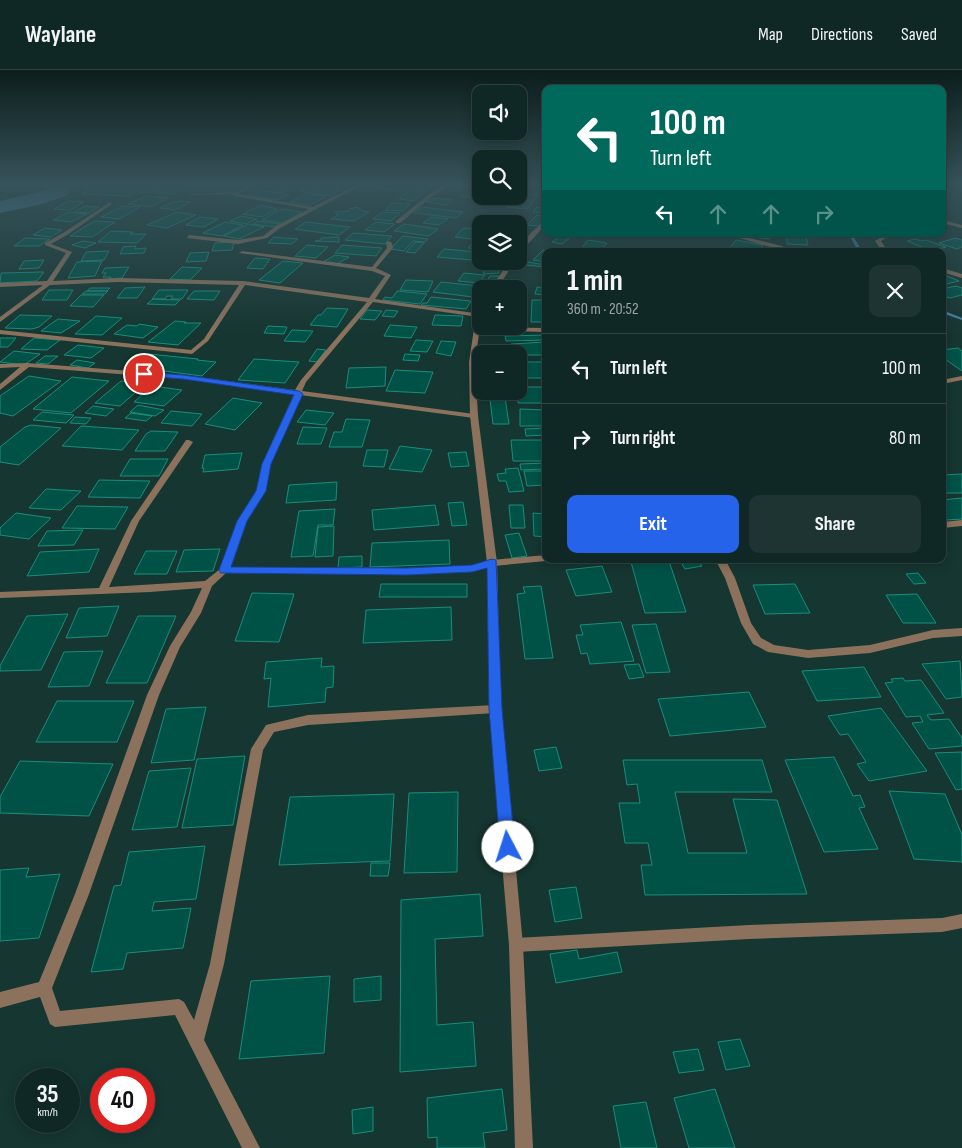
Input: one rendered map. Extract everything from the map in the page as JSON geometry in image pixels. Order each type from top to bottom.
[{"type":"street","points":[[0,320],[48,284],[69,252],[47,244],[66,233]]},
{"type":"street","points":[[189,237],[238,242],[265,236],[269,233]]},
{"type":"street","points":[[740,237],[782,248]]},
{"type":"street","points":[[882,247],[878,241],[885,237]]},
{"type":"street","points":[[373,269],[390,248],[389,243]]},
{"type":"street","points":[[242,253],[373,269],[388,274],[370,302],[303,382],[266,464],[261,491],[242,521],[224,570],[208,584],[196,613],[175,646],[153,695],[82,894],[44,988],[55,1020],[179,1007],[251,1148]]},
{"type":"street","points":[[946,271],[962,276]]},
{"type":"street","points":[[0,285],[118,280],[243,283],[370,302],[472,312]]},
{"type":"street","points":[[0,332],[192,352],[206,340],[243,283]]},
{"type":"street","points":[[527,330],[542,330]]},
{"type":"street","points":[[476,335],[472,362],[474,416],[492,563],[495,709],[516,945],[524,1148]]},
{"type":"street","points":[[0,388],[27,365]]},
{"type":"street","points":[[0,366],[27,365],[183,377],[474,416]]},
{"type":"street","points":[[946,381],[962,378]]},
{"type":"street","points":[[951,379],[962,387]]},
{"type":"street","points":[[102,591],[135,521],[189,442]]},
{"type":"street","points":[[946,525],[962,523]]},
{"type":"street","points":[[224,570],[407,571],[472,569],[492,563],[542,558]]},
{"type":"street","points":[[722,563],[730,578],[746,624],[757,641],[772,649],[808,654],[870,649],[933,634],[962,632]]},
{"type":"street","points":[[0,595],[150,589],[208,584]]},
{"type":"street","points":[[196,1041],[217,964],[257,750],[270,728],[308,720],[495,709]]},
{"type":"street","points":[[516,945],[750,932],[942,925],[962,921]]},
{"type":"street","points":[[0,1000],[44,988]]},
{"type":"building","points":[[36,233],[57,233],[51,237],[33,235]]},
{"type":"building","points":[[74,233],[98,233],[92,237],[70,236]]},
{"type":"building","points":[[108,233],[146,234],[137,243],[98,242]]},
{"type":"building","points":[[205,233],[227,233],[222,236]]},
{"type":"building","points":[[230,233],[251,233],[239,239],[224,236]]},
{"type":"building","points":[[353,233],[392,236],[385,244],[345,240]]},
{"type":"building","points":[[410,233],[432,233],[429,236]]},
{"type":"building","points":[[458,233],[472,233],[471,239],[455,237]]},
{"type":"building","points":[[403,236],[428,239],[425,242],[413,241],[404,251],[390,249]]},
{"type":"building","points":[[274,237],[298,239],[292,244],[268,243]]},
{"type":"building","points":[[339,237],[339,242],[315,241],[321,240],[321,238]]},
{"type":"building","points":[[560,237],[571,237],[562,244],[552,242]]},
{"type":"building","points":[[787,237],[806,237],[808,245],[787,244]]},
{"type":"building","points":[[25,238],[50,239],[39,246],[14,246]]},
{"type":"building","points":[[955,238],[962,240],[962,247],[957,249],[939,243]]},
{"type":"building","points":[[915,239],[926,240],[946,247],[924,248],[907,241]]},
{"type":"building","points":[[588,240],[607,243],[603,248],[582,248]]},
{"type":"building","points":[[736,240],[763,245],[760,248],[730,248]]},
{"type":"building","points":[[83,241],[96,243],[85,248],[72,245]]},
{"type":"building","points":[[234,242],[232,250],[212,251],[215,243]]},
{"type":"building","points":[[415,242],[424,243],[415,253],[406,252]]},
{"type":"building","points":[[307,245],[328,247],[316,258],[295,256]]},
{"type":"building","points":[[342,245],[382,248],[376,256],[335,253]]},
{"type":"building","points":[[136,246],[135,249],[146,248],[144,253],[120,254],[123,247]]},
{"type":"building","points":[[444,249],[472,251],[472,260],[437,257]]},
{"type":"building","points":[[109,251],[104,260],[81,261],[86,252]]},
{"type":"building","points":[[542,251],[542,261],[533,260]]},
{"type":"building","points":[[209,252],[206,261],[186,262],[190,253]]},
{"type":"building","points":[[335,255],[349,257],[337,264],[323,262]]},
{"type":"building","points":[[255,258],[270,259],[263,269],[247,268]]},
{"type":"building","points":[[44,260],[39,268],[19,269],[24,261]]},
{"type":"building","points":[[102,261],[95,276],[68,278],[77,262]]},
{"type":"building","points":[[283,261],[303,263],[280,283],[259,280]]},
{"type":"building","points":[[527,263],[542,264],[542,267],[527,265]]},
{"type":"building","points":[[129,267],[122,278],[109,279],[111,277],[103,277],[106,273],[102,273],[105,268]]},
{"type":"building","points":[[182,267],[202,268],[190,280],[170,279]]},
{"type":"building","points":[[483,270],[498,270],[499,273],[484,274]]},
{"type":"building","points":[[44,272],[37,281],[0,283],[1,273]]},
{"type":"building","points":[[464,273],[485,275],[481,280],[472,280],[472,282],[458,281]]},
{"type":"building","points":[[490,276],[499,276],[497,280],[488,280]]},
{"type":"building","points":[[946,276],[959,281],[946,284]]},
{"type":"building","points":[[406,280],[433,281],[428,292],[400,290]]},
{"type":"building","points":[[441,282],[472,285],[472,297],[433,292]]},
{"type":"building","points":[[956,286],[962,288],[962,295],[950,298],[946,296],[946,288]]},
{"type":"building","points":[[145,287],[137,298],[117,298],[125,288]]},
{"type":"building","points":[[537,287],[542,288],[542,295],[535,294]]},
{"type":"building","points":[[90,288],[110,288],[107,291],[87,291]]},
{"type":"building","points":[[49,290],[73,290],[67,300],[42,300]]},
{"type":"building","points":[[159,290],[188,290],[182,299],[171,299],[173,296],[167,296],[165,299],[152,299]]},
{"type":"building","points":[[86,291],[108,291],[105,294],[82,294]]},
{"type":"building","points":[[194,291],[220,291],[214,300],[187,299]]},
{"type":"building","points":[[397,291],[427,294],[420,304],[383,300],[385,297],[392,298]]},
{"type":"building","points":[[81,295],[104,295],[93,307],[70,306]]},
{"type":"building","points":[[431,297],[471,301],[466,309],[421,305],[427,303]]},
{"type":"building","points":[[153,299],[180,300],[175,305],[147,304]]},
{"type":"building","points":[[532,300],[542,300],[542,322],[531,322]]},
{"type":"building","points":[[327,308],[348,309],[337,327],[310,325],[318,315],[321,315]]},
{"type":"building","points":[[367,310],[382,311],[375,320],[360,319]]},
{"type":"building","points":[[386,310],[398,311],[394,317],[382,316]]},
{"type":"building","points":[[20,315],[52,316],[39,327],[32,329],[5,328]]},
{"type":"building","points":[[435,315],[463,316],[461,326],[432,325]]},
{"type":"building","points":[[96,316],[122,318],[102,335],[75,334]]},
{"type":"building","points":[[58,319],[80,321],[61,333],[41,331]]},
{"type":"building","points":[[175,321],[201,323],[178,345],[148,342]]},
{"type":"building","points":[[139,324],[158,327],[143,338],[114,334],[127,325],[137,326]]},
{"type":"building","points":[[390,325],[417,327],[411,338],[384,336]]},
{"type":"building","points":[[268,326],[287,327],[284,334],[264,333]]},
{"type":"building","points":[[292,330],[313,331],[305,342],[284,341]]},
{"type":"building","points":[[542,335],[542,340],[506,341],[505,336]]},
{"type":"building","points":[[0,338],[16,338],[8,347],[0,347]]},
{"type":"building","points":[[34,338],[60,340],[47,350],[21,349]]},
{"type":"building","points":[[416,340],[433,341],[427,352],[410,351]]},
{"type":"building","points":[[441,341],[456,342],[451,356],[436,353]]},
{"type":"building","points":[[542,342],[542,355],[527,355],[527,345],[511,345]]},
{"type":"building","points":[[78,345],[104,348],[91,358],[64,355]]},
{"type":"building","points":[[958,348],[962,351],[962,371],[946,360],[946,350]]},
{"type":"building","points":[[317,349],[326,350],[317,362],[309,361]]},
{"type":"building","points":[[14,351],[40,354],[24,365],[0,362]]},
{"type":"building","points":[[149,354],[216,362],[202,376],[134,367]]},
{"type":"building","points":[[405,354],[420,355],[418,361],[403,360]]},
{"type":"building","points":[[45,356],[58,356],[48,364],[36,363]]},
{"type":"building","points":[[254,359],[299,362],[285,383],[238,380]]},
{"type":"building","points":[[77,360],[95,363],[88,368],[70,365]]},
{"type":"building","points":[[527,362],[542,362],[542,378],[527,378]]},
{"type":"building","points":[[386,367],[385,386],[346,388],[349,368]]},
{"type":"building","points":[[395,370],[433,372],[425,393],[386,391]]},
{"type":"building","points":[[29,376],[61,381],[13,416],[0,413],[0,396]]},
{"type":"building","points":[[72,377],[109,381],[71,413],[33,409]]},
{"type":"building","points":[[121,381],[145,384],[120,406],[95,403]]},
{"type":"building","points":[[152,386],[182,390],[164,406],[134,402]]},
{"type":"building","points":[[527,387],[542,387],[542,403],[518,403],[518,400],[527,400]]},
{"type":"building","points":[[233,398],[262,403],[235,430],[205,424]]},
{"type":"building","points":[[490,400],[505,400],[509,424],[493,424]]},
{"type":"building","points":[[138,405],[164,410],[155,416],[130,412]]},
{"type":"building","points":[[93,406],[114,409],[106,416],[85,413]]},
{"type":"building","points":[[520,409],[542,410],[542,426],[520,426]]},
{"type":"building","points":[[306,410],[334,413],[325,425],[297,422]]},
{"type":"building","points":[[171,411],[202,414],[192,426],[161,423]]},
{"type":"building","points":[[42,412],[74,415],[66,423],[33,420]]},
{"type":"building","points":[[131,413],[152,416],[146,421],[125,418]]},
{"type":"building","points":[[75,417],[91,418],[86,424],[70,423]]},
{"type":"building","points":[[346,419],[370,420],[362,447],[329,447],[334,432],[342,432]]},
{"type":"building","points":[[31,425],[61,428],[19,465],[0,462],[0,447],[25,427]]},
{"type":"building","points":[[81,426],[139,430],[122,450],[62,446]]},
{"type":"building","points":[[303,427],[327,428],[321,444],[297,444]]},
{"type":"building","points":[[542,428],[542,435],[526,436],[525,429]]},
{"type":"building","points":[[151,431],[178,432],[165,451],[135,451],[146,434]]},
{"type":"building","points":[[511,440],[542,440],[542,461],[513,461]]},
{"type":"building","points":[[400,446],[432,450],[422,472],[389,469]]},
{"type":"building","points":[[367,450],[388,450],[384,467],[363,466]]},
{"type":"building","points":[[466,452],[469,466],[451,467],[448,453]]},
{"type":"building","points":[[242,453],[238,469],[203,472],[205,455]]},
{"type":"building","points":[[130,459],[168,459],[159,476],[120,476]]},
{"type":"building","points":[[542,463],[542,469],[521,470],[520,464]]},
{"type":"building","points":[[518,468],[524,491],[509,492],[506,481],[499,481],[497,474],[506,473],[505,469]]},
{"type":"building","points":[[524,471],[542,471],[542,485],[527,486]]},
{"type":"building","points":[[962,474],[962,493],[946,493],[946,475]]},
{"type":"building","points":[[99,480],[150,481],[140,498],[88,497]]},
{"type":"building","points":[[337,482],[336,500],[286,503],[289,485]]},
{"type":"building","points":[[46,489],[81,491],[61,510],[29,508]]},
{"type":"building","points":[[962,498],[962,519],[946,520],[946,500]]},
{"type":"building","points":[[463,502],[467,525],[452,526],[448,503]]},
{"type":"building","points":[[435,505],[439,525],[374,530],[372,510]]},
{"type":"building","points":[[509,505],[523,505],[525,528],[511,528]]},
{"type":"building","points":[[77,506],[128,507],[115,529],[62,528]]},
{"type":"building","points":[[335,509],[333,525],[318,525],[313,556],[291,557],[299,511]]},
{"type":"building","points":[[16,513],[51,518],[29,539],[0,535],[0,528]]},
{"type":"building","points":[[533,513],[542,514],[542,537],[534,536]]},
{"type":"building","points":[[334,526],[333,556],[315,557],[318,527]]},
{"type":"building","points":[[83,530],[74,545],[38,546],[47,531]]},
{"type":"building","points":[[519,533],[527,556],[512,558],[505,535]]},
{"type":"building","points":[[449,540],[450,564],[370,567],[372,543]]},
{"type":"building","points":[[99,549],[89,572],[27,576],[40,552]]},
{"type":"building","points":[[220,549],[213,571],[176,572],[184,550]]},
{"type":"building","points":[[146,551],[177,551],[167,574],[134,574]]},
{"type":"building","points":[[362,556],[362,567],[338,568],[339,557]]},
{"type":"building","points":[[631,563],[670,563],[686,612],[645,613]]},
{"type":"building","points":[[681,563],[700,563],[702,566],[685,569]]},
{"type":"building","points":[[602,566],[612,592],[576,596],[566,570]]},
{"type":"building","points":[[918,573],[926,583],[914,584],[906,574]]},
{"type":"building","points":[[381,584],[467,584],[467,597],[379,597]]},
{"type":"building","points":[[795,584],[810,613],[765,614],[753,585]]},
{"type":"building","points":[[541,586],[553,658],[525,659],[517,594],[525,593],[523,587]]},
{"type":"building","points":[[252,593],[294,594],[279,642],[235,641]]},
{"type":"building","points":[[917,594],[936,623],[903,623],[886,595]]},
{"type":"building","points":[[119,606],[107,636],[66,638],[79,608]]},
{"type":"building","points":[[451,607],[452,640],[363,643],[366,610]]},
{"type":"building","points":[[68,614],[41,670],[0,671],[0,666],[27,616]]},
{"type":"building","points":[[138,616],[176,616],[147,683],[106,683]]},
{"type":"building","points":[[621,622],[634,661],[590,664],[587,653],[581,654],[576,635],[583,635],[580,625]]},
{"type":"building","points":[[656,624],[670,672],[646,673],[632,625]]},
{"type":"building","points":[[103,651],[89,686],[48,687],[64,652]]},
{"type":"building","points":[[322,658],[321,667],[334,666],[333,687],[326,688],[325,702],[268,707],[271,678],[264,679],[266,662]]},
{"type":"building","points":[[960,661],[962,697],[946,699],[922,664]]},
{"type":"building","points":[[639,664],[644,677],[629,679],[624,665]]},
{"type":"building","points":[[864,667],[881,697],[817,701],[802,671]]},
{"type":"building","points":[[903,678],[905,681],[921,680],[944,713],[927,715],[931,720],[949,719],[962,738],[962,746],[929,749],[912,723],[923,722],[920,716],[906,717],[885,683],[893,682],[891,679]]},
{"type":"building","points":[[749,692],[766,727],[670,736],[658,699]]},
{"type":"building","points":[[57,701],[134,701],[117,742],[36,742]]},
{"type":"building","points":[[206,707],[194,760],[151,763],[166,709]]},
{"type":"building","points":[[881,708],[927,771],[869,781],[857,764],[866,762],[848,734],[840,735],[828,716]]},
{"type":"building","points":[[556,747],[562,768],[539,771],[534,750]]},
{"type":"building","points":[[962,752],[962,789],[956,790],[935,753]]},
{"type":"building","points":[[245,756],[233,825],[182,828],[197,759]]},
{"type":"building","points":[[834,757],[853,796],[860,795],[865,807],[859,808],[878,849],[824,852],[785,760]]},
{"type":"building","points":[[623,760],[762,760],[772,792],[675,792],[688,853],[747,853],[733,799],[777,800],[807,894],[645,895],[641,865],[652,865],[648,843],[625,843],[619,803],[640,803],[637,784],[627,785]]},
{"type":"building","points":[[20,761],[113,764],[89,816],[0,813],[0,797]]},
{"type":"building","points":[[191,768],[177,827],[132,830],[149,771]]},
{"type":"building","points":[[889,791],[945,794],[962,835],[962,862],[914,859]]},
{"type":"building","points":[[458,792],[457,872],[404,873],[409,793]]},
{"type":"building","points":[[394,794],[390,861],[279,865],[290,797]]},
{"type":"building","points":[[205,846],[196,899],[154,902],[152,911],[191,908],[183,948],[127,953],[123,969],[91,972],[114,886],[121,885],[129,852]]},
{"type":"building","points":[[371,863],[390,863],[388,876],[370,876]]},
{"type":"building","points":[[29,868],[26,877],[60,874],[39,938],[0,941],[0,870]]},
{"type":"building","points":[[576,887],[582,918],[555,922],[549,890]]},
{"type":"building","points":[[480,894],[483,936],[435,939],[437,1025],[473,1022],[476,1066],[400,1072],[401,900]]},
{"type":"building","points":[[577,950],[579,959],[617,952],[622,972],[556,983],[550,954]]},
{"type":"building","points":[[330,976],[324,1053],[239,1059],[251,981]]},
{"type":"building","points":[[381,976],[381,1000],[354,1002],[354,979]]},
{"type":"building","points":[[740,1039],[750,1066],[726,1070],[718,1042]]},
{"type":"building","points":[[698,1049],[704,1070],[679,1073],[673,1052]]},
{"type":"building","points":[[502,1089],[507,1130],[483,1133],[485,1148],[437,1148],[437,1137],[428,1138],[427,1098]]},
{"type":"building","points":[[715,1089],[735,1148],[689,1148],[674,1098]]},
{"type":"building","points":[[646,1102],[657,1148],[621,1148],[613,1106]]},
{"type":"building","points":[[373,1107],[373,1131],[353,1134],[352,1110]]},
{"type":"waterway","points":[[852,237],[858,248]]},
{"type":"waterway","points":[[946,313],[962,319]]},
{"type":"route","points":[[144,374],[183,377],[299,394],[266,464],[261,491],[242,521],[224,570],[407,571],[472,569],[492,563],[495,709],[508,847]]}]
